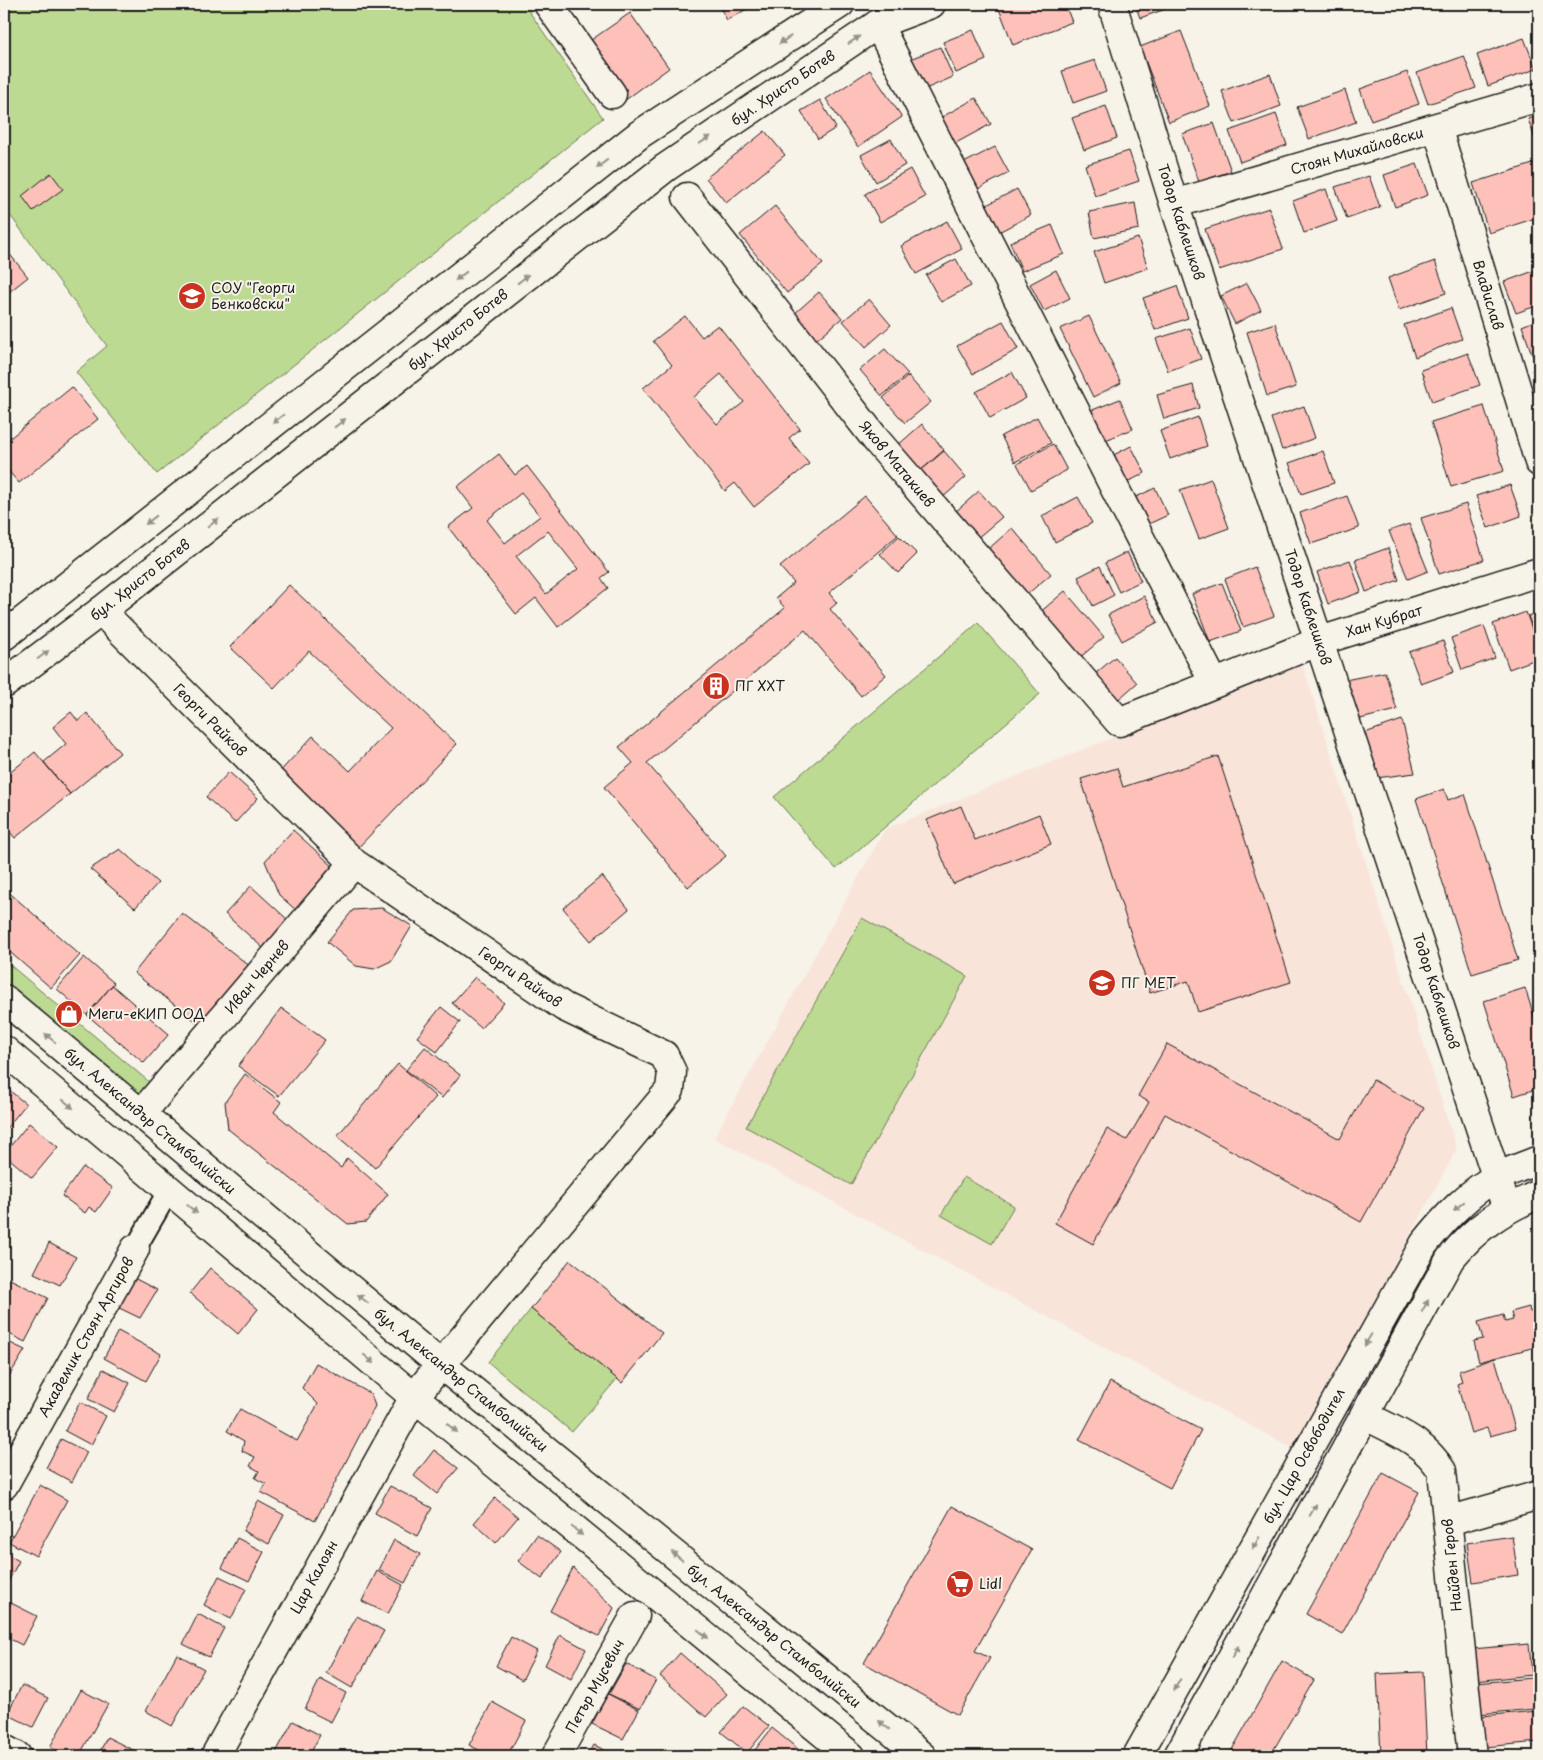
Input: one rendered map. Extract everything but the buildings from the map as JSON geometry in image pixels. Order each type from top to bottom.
[{"type":"street","points":[[548,4],[612,94]]},
{"type":"street","points":[[4,636],[640,134],[840,4]]},
{"type":"street","name":"бул. Христо Ботев","points":[[4,684],[100,612],[664,168],[878,24],[931,4]]},
{"type":"street","name":"Тодор Каблешков","points":[[1112,4],[1174,204],[1498,1177],[1507,1209]]},
{"type":"street","points":[[878,24],[1214,683]]},
{"type":"street","name":"Стоян Михайловски","points":[[1174,204],[1539,97]]},
{"type":"street","name":"Владислав","points":[[1437,127],[1539,462]]},
{"type":"street","name":"Яков Матакиев","points":[[687,197],[877,441],[1119,722]]},
{"type":"street","name":"Хан Кубрат","points":[[1119,722],[1320,641],[1539,572]]},
{"type":"street","name":"Георги Райков","points":[[100,612],[354,863],[564,1007],[664,1055],[672,1072],[670,1090],[414,1397]]},
{"type":"street","name":"Иван Чернев","points":[[141,1114],[354,863]]},
{"type":"street","name":"бул. Александър Стамболийски","points":[[4,999],[440,1364],[922,1756]]},
{"type":"street","points":[[4,1050],[414,1397],[851,1756]]},
{"type":"street","name":"бул. Цар Освободител","points":[[1138,1756],[1424,1244],[1445,1218],[1498,1177],[1539,1160]]},
{"type":"street","name":"Академик Стоян Аргиров","points":[[4,1485],[169,1190]]},
{"type":"street","points":[[1178,1756],[1450,1259],[1465,1240],[1480,1226],[1507,1209],[1539,1194]]},
{"type":"street","name":"Цар Калоян","points":[[215,1756],[414,1397]]},
{"type":"street","name":"Найден Геров","points":[[1364,1415],[1412,1439],[1432,1455],[1442,1471],[1472,1756]]},
{"type":"street","points":[[1448,1521],[1539,1495]]},
{"type":"street","points":[[635,1616],[649,1590]]},
{"type":"street","name":"Петър Мусевич","points":[[556,1756],[635,1616]]},
{"type":"street","points":[[4,1749],[17,1756]]},
{"type":"shaded area","name":"ПГ МЕТ","points":[[1302,662],[1457,1149],[1294,1449],[714,1138],[885,829]]},
{"type":"green space","name":"СОУ \"Георги Бенковски\"","points":[[4,4],[524,4],[603,118],[157,474],[76,372],[107,346],[4,207]]},
{"type":"green space","points":[[978,623],[1040,694],[836,869],[774,797]]},
{"type":"green space","points":[[862,918],[967,976],[851,1185],[746,1127]]},
{"type":"green space","points":[[4,960],[160,1091],[141,1114],[4,999]]},
{"type":"green space","points":[[964,1177],[1014,1206],[992,1244],[941,1215]]},
{"type":"green space","points":[[531,1309],[617,1379],[572,1432],[488,1362]]},
{"type":"place","name":"СОУ \"Георги Бенковски\"","points":[[192,296]]},
{"type":"place","name":"ПГ ХХТ","points":[[716,686]]},
{"type":"place","name":"ПГ МЕТ","points":[[1102,983]]},
{"type":"place","name":"Меги-еКИП ООД","points":[[69,1014]]},
{"type":"place","name":"Lidl","points":[[960,1584]]}]
